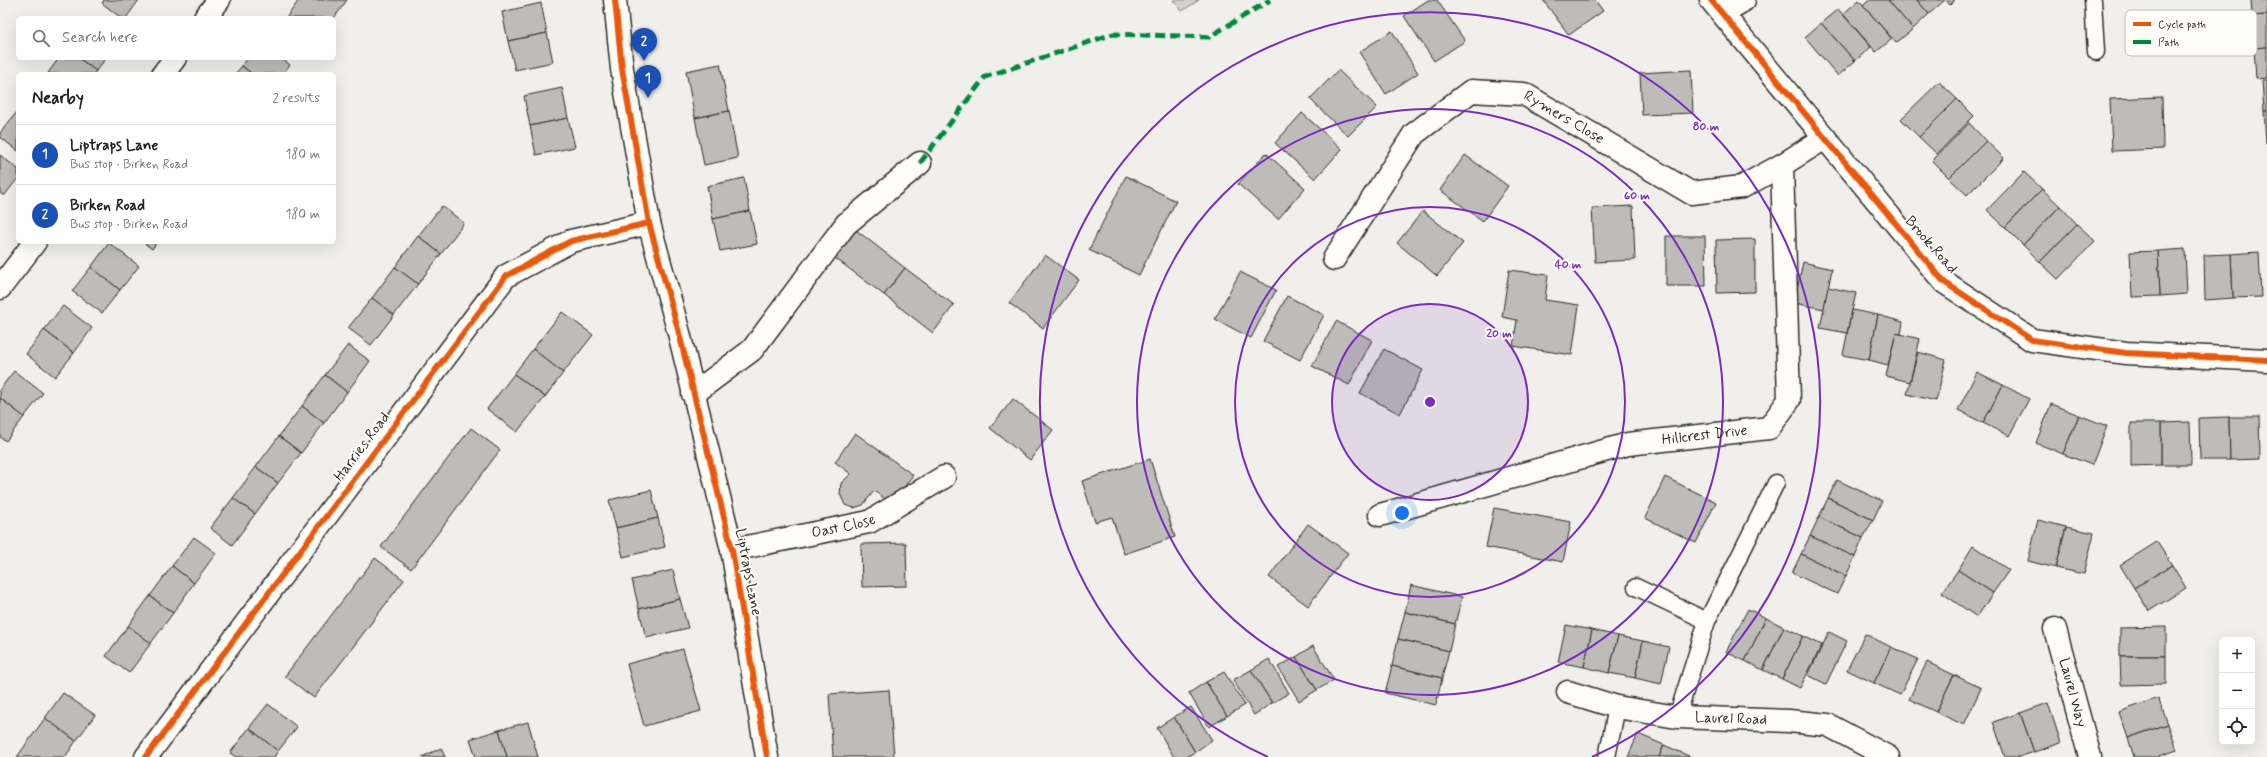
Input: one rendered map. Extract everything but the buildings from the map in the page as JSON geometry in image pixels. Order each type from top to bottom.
[{"type":"street","points":[[207,16],[219,0]]},
{"type":"street","name":"Liptraps Lane","points":[[615,0],[622,69],[649,223],[679,333],[732,550],[767,757]]},
{"type":"street","points":[[1717,7],[1744,0]]},
{"type":"street","name":"Brook Road","points":[[1717,7],[1944,282],[2032,340],[2126,353],[2267,360]]},
{"type":"street","points":[[164,72],[174,60]]},
{"type":"street","name":"Rymers Close","points":[[1334,259],[1414,134],[1471,91],[1524,94],[1691,193],[1742,187],[1782,165],[1825,138]]},
{"type":"street","points":[[694,394],[752,350],[846,224],[920,163]]},
{"type":"street","name":"Hillcrest Drive","points":[[1380,514],[1628,444],[1770,428],[1789,400],[1782,165]]},
{"type":"street","name":"Harries Road","points":[[146,757],[506,276],[571,241],[649,223]]},
{"type":"street","points":[[0,288],[33,244]]},
{"type":"street","name":"Oast Close","points":[[732,550],[869,522],[944,477]]},
{"type":"street","name":"Laurel Way","points":[[2055,629],[2090,757]]},
{"type":"street","name":"Laurel Road","points":[[1568,692],[1617,707],[1677,717],[1789,721],[1828,725],[1888,757]]},
{"type":"lane","points":[[2093,0],[2096,52]]},
{"type":"lane","points":[[1677,717],[1707,621],[1776,483]]},
{"type":"lane","points":[[1636,586],[1707,621]]},
{"type":"lane","points":[[1607,757],[1617,707]]},
{"type":"shaded area","points":[[1173,0],[1199,0],[1182,11]]},
{"type":"marked path","points":[[920,163],[985,77],[1113,34],[1209,37],[1270,0]]},
{"type":"cycle path","points":[[615,0],[622,69],[649,223],[679,333],[732,550],[767,757]]},
{"type":"cycle path","points":[[1711,0],[1944,282],[2032,340],[2126,353],[2267,360]]},
{"type":"cycle path","points":[[146,757],[506,276],[571,241],[649,223]]},
{"type":"place","name":"Birken Road","points":[[644,61]]},
{"type":"place","name":"Liptraps Lane","points":[[648,98]]}]
